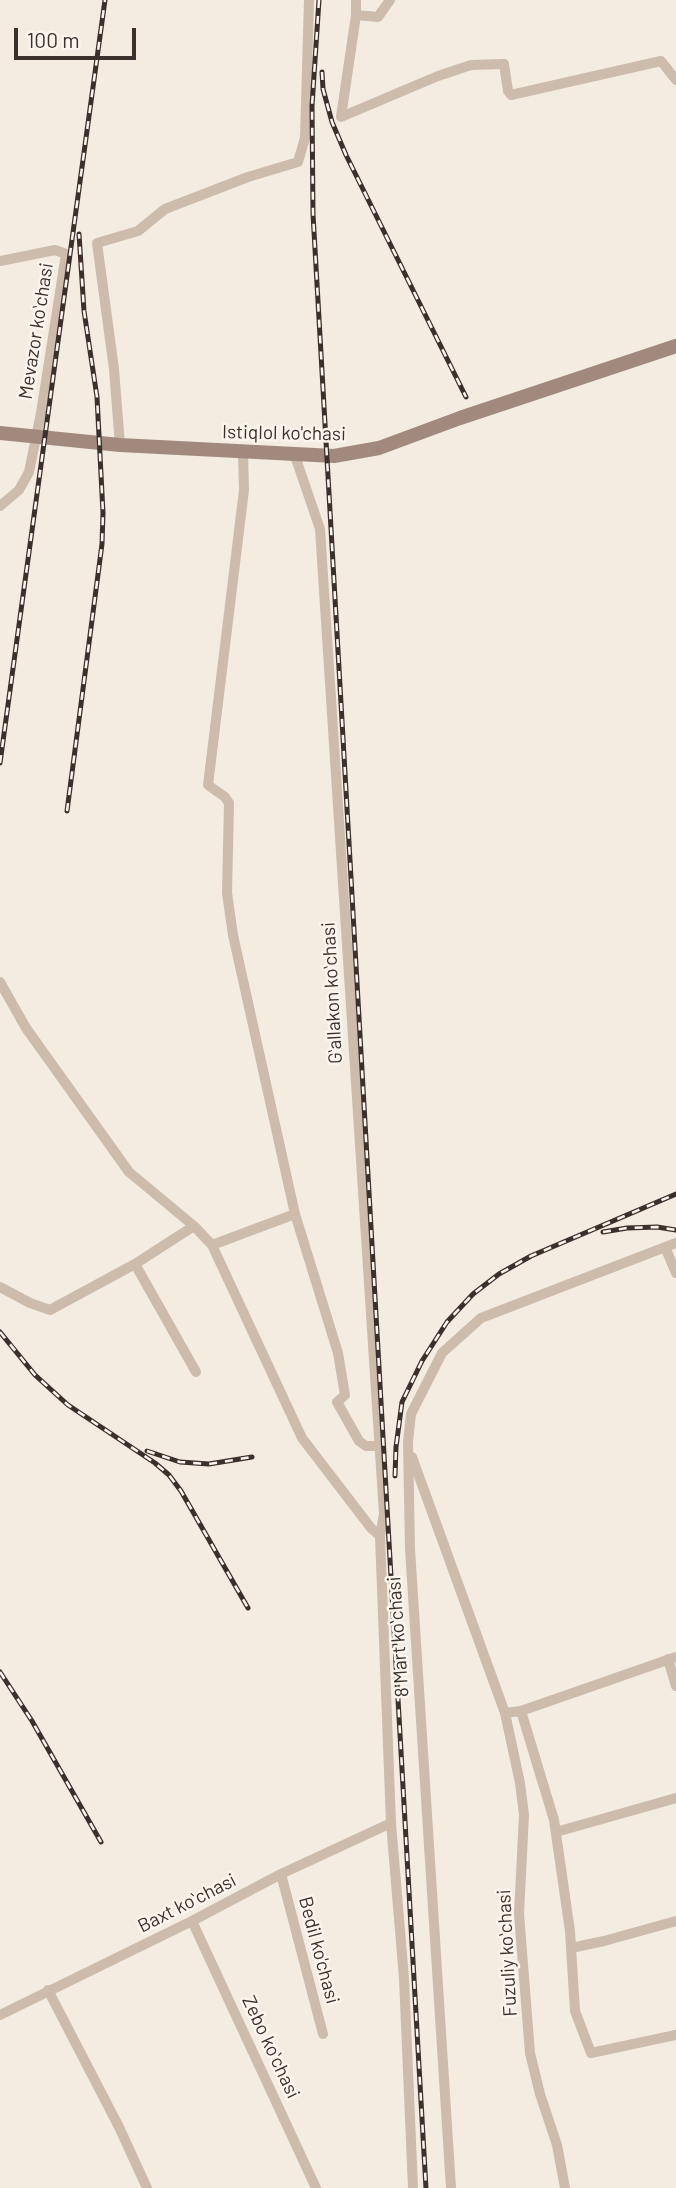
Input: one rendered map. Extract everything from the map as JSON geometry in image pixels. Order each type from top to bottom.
[{"type":"main road","name":"Istiqlol ko'chasi","points":[[0,433],[120,445],[334,456],[379,449],[460,418],[676,346]]},
{"type":"street","points":[[120,445],[114,369],[97,243],[138,231],[165,209],[248,177],[298,162],[305,138],[309,0]]},
{"type":"street","points":[[356,0],[341,117],[471,65],[504,64],[508,92],[511,95],[661,61],[676,80]]},
{"type":"street","points":[[356,15],[378,17],[390,0]]},
{"type":"street","name":"Mevazor koʻchasi","points":[[0,261],[55,250],[65,254],[35,437]]},
{"type":"street","points":[[0,506],[25,484],[35,437]]},
{"type":"street","points":[[243,453],[244,490],[208,785],[229,803],[227,893],[233,935],[295,1214],[338,1353],[345,1395],[338,1399],[338,1405],[359,1441],[366,1446],[377,1446]]},
{"type":"street","name":"Gʻallakon koʻchasi","points":[[294,453],[320,529],[377,1446],[384,1514],[380,1536],[391,1823],[404,1978],[414,2188]]},
{"type":"street","points":[[0,982],[33,1038],[129,1172],[194,1226],[212,1245],[302,1438],[380,1536]]},
{"type":"street","points":[[212,1245],[295,1214]]},
{"type":"street","points":[[0,1287],[50,1310],[135,1264],[194,1226]]},
{"type":"street","name":"8 Mart koʻchasi","points":[[451,2188],[413,1595],[409,1450],[411,1414],[442,1353],[481,1318],[676,1243]]},
{"type":"street","points":[[665,1247],[676,1273]]},
{"type":"street","points":[[135,1264],[196,1372]]},
{"type":"street","name":"Fuzuliy koʻchasi","points":[[409,1450],[505,1713],[520,1783],[524,1815],[519,1914],[530,2053],[565,2188]]},
{"type":"street","points":[[505,1713],[521,1711],[672,1658],[676,1686]]},
{"type":"street","points":[[521,1711],[554,1819],[571,1948],[575,2011],[591,2053],[676,2035]]},
{"type":"street","points":[[556,1832],[676,1798]]},
{"type":"street","name":"Baxt koʻchasi","points":[[0,2015],[281,1874],[391,1823]]},
{"type":"street","name":"Bedil ko'chasi","points":[[281,1874],[323,2034]]},
{"type":"street","points":[[571,1948],[676,1920]]},
{"type":"street","name":"Zebo koʻchasi","points":[[192,1921],[316,2188]]},
{"type":"street","points":[[48,1990],[119,2127],[147,2188]]},
{"type":"railway","points":[[0,763],[105,0]]},
{"type":"railway","points":[[319,0],[312,106],[313,214],[426,2188]]},
{"type":"railway","points":[[322,72],[323,89],[332,122],[346,155],[466,397]]},
{"type":"railway","points":[[67,811],[102,544],[103,513],[97,397],[84,311],[79,234]]},
{"type":"railway","points":[[395,1476],[402,1402],[422,1361],[447,1322],[473,1294],[499,1274],[531,1256],[676,1194]]},
{"type":"railway","points":[[603,1232],[657,1227],[676,1230]]},
{"type":"railway","points":[[0,1332],[35,1375],[68,1405],[169,1475],[181,1491],[248,1608]]},
{"type":"railway","points":[[147,1451],[180,1462],[209,1464],[252,1457]]},
{"type":"railway","points":[[0,1672],[32,1721],[101,1842]]}]
